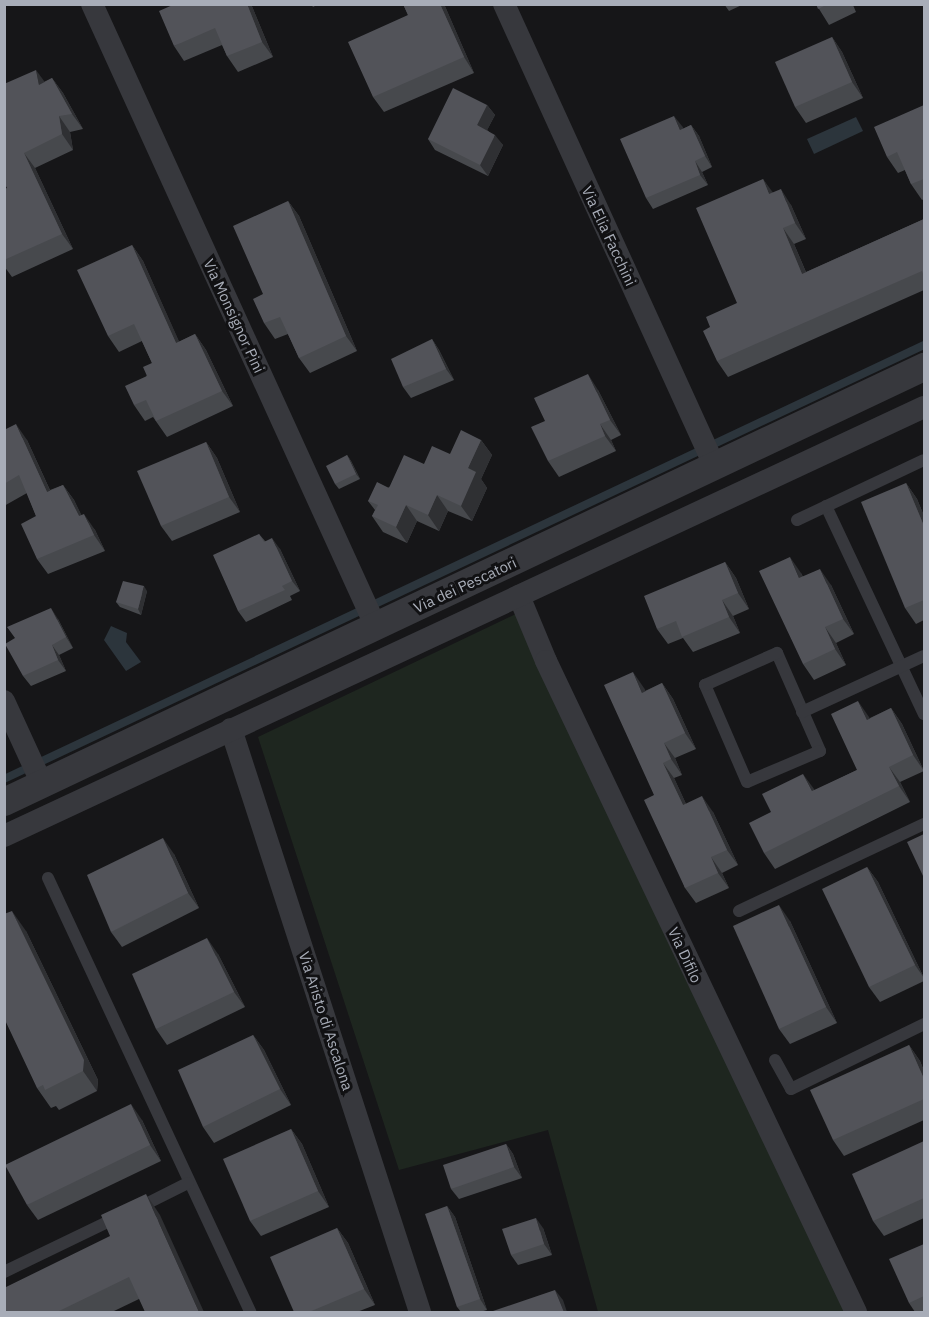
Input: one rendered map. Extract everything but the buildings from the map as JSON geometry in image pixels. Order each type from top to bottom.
[{"type":"street","name":"Via Monsignor Pini","points":[[92,4],[374,621]]},
{"type":"street","name":"Via Elia Facchini","points":[[504,4],[712,462]]},
{"type":"street","name":"Via dei Pescatori","points":[[4,802],[39,776],[712,462],[924,367]]},
{"type":"street","points":[[4,836],[924,407]]},
{"type":"street","name":"Via Difilo","points":[[519,596],[546,661],[856,1312]]},
{"type":"street","points":[[4,701],[39,776]]},
{"type":"street","name":"Via Aristo di Ascalona","points":[[231,729],[420,1312]]},
{"type":"lane","points":[[797,520],[924,460]]},
{"type":"lane","points":[[826,507],[924,714]]},
{"type":"lane","points":[[777,653],[802,712],[820,751],[747,782],[705,685],[777,653]]},
{"type":"lane","points":[[802,712],[924,657]]},
{"type":"lane","points":[[739,911],[924,824]]},
{"type":"lane","points":[[48,878],[188,1184],[250,1312]]},
{"type":"lane","points":[[775,1060],[791,1089],[924,1024]]},
{"type":"lane","points":[[4,1272],[188,1184]]},
{"type":"shaded area","points":[[856,117],[863,131],[814,154],[807,139]]},
{"type":"shaded area","points":[[518,613],[849,1312],[598,1312],[548,1130],[399,1170],[258,737]]},
{"type":"shaded area","points":[[111,626],[127,633],[126,642],[141,662],[126,671],[104,640]]},
{"type":"waterway","points":[[4,779],[924,345]]}]
